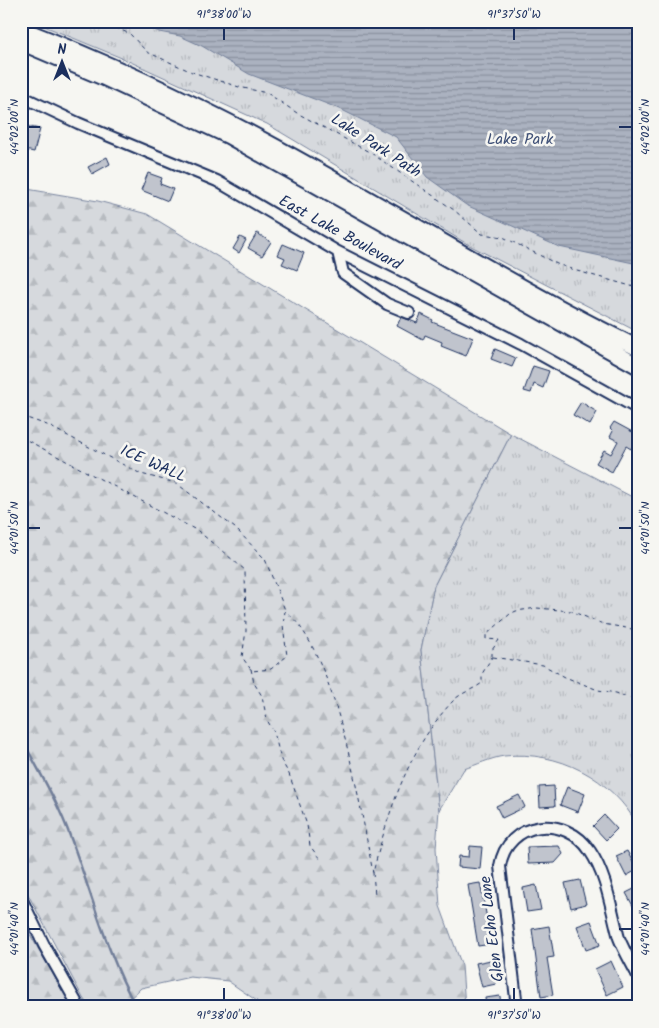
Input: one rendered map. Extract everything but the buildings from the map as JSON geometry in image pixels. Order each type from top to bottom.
[{"type":"highway","points":[[21,30],[126,73],[226,121],[520,287],[638,348]]},
{"type":"highway","points":[[21,42],[103,77],[228,136],[638,366]]},
{"type":"street","name":"East Lake Boulevard","points":[[21,96],[78,123],[217,181],[338,252],[521,344],[638,409]]},
{"type":"street","points":[[338,252],[343,273],[387,304],[409,313]]},
{"type":"street","name":"Glen Echo Lane","points":[[517,1007],[500,876],[502,856],[510,840],[530,829],[557,828],[576,836],[589,850],[601,872],[620,941],[638,976]]},
{"type":"street","points":[[21,898],[79,1007]]},
{"type":"path","name":"Lake Park Path","points":[[101,21],[130,34],[147,52],[192,72],[239,87],[267,93],[297,113],[371,153],[454,210],[482,234],[503,237],[577,272],[638,288]]},
{"type":"path","name":"ICE WALL","points":[[21,416],[46,425],[141,474],[176,483],[235,528],[265,559],[285,611]]},
{"type":"path","points":[[21,437],[198,531],[245,570],[246,631],[242,657],[251,669],[254,683],[262,696],[267,720],[274,732],[281,760],[289,774],[307,825],[310,846],[320,859]]},
{"type":"path","points":[[373,873],[385,824],[414,754],[454,700],[482,683],[482,674],[492,657],[492,650],[499,640],[489,641],[486,635],[503,619],[516,611],[561,609],[603,624],[638,630]]},
{"type":"path","points":[[251,669],[252,671],[271,669],[287,656],[284,625],[285,611]]},
{"type":"path","points":[[285,611],[295,618],[323,668],[352,764],[373,873],[375,895]]},
{"type":"path","points":[[492,657],[543,665],[565,678],[598,690],[616,693],[638,701]]},
{"type":"green space","name":"Lake Park","points":[[32,21],[638,21],[638,332],[469,245],[267,124],[124,59]]},
{"type":"green space","points":[[21,188],[98,201],[147,214],[511,434],[434,586],[421,650],[439,810],[436,848],[440,906],[462,966],[465,1007],[262,1007],[257,1001],[228,981],[190,977],[141,988],[121,1007],[89,1007],[83,998],[21,881]]},
{"type":"green space","points":[[511,434],[638,500],[638,826],[614,794],[582,771],[563,763],[524,755],[499,757],[464,769],[439,810],[421,650],[434,586]]},
{"type":"green space","points":[[21,919],[72,1007],[21,1007]]},
{"type":"shaded area","name":"Lake Park","points":[[139,21],[638,21],[638,264],[559,247],[466,205],[427,177],[396,137],[340,109],[249,74],[202,46],[180,36],[159,32]]},
{"type":"waterway","points":[[21,737],[54,798],[65,823],[116,965],[136,1007]]}]
